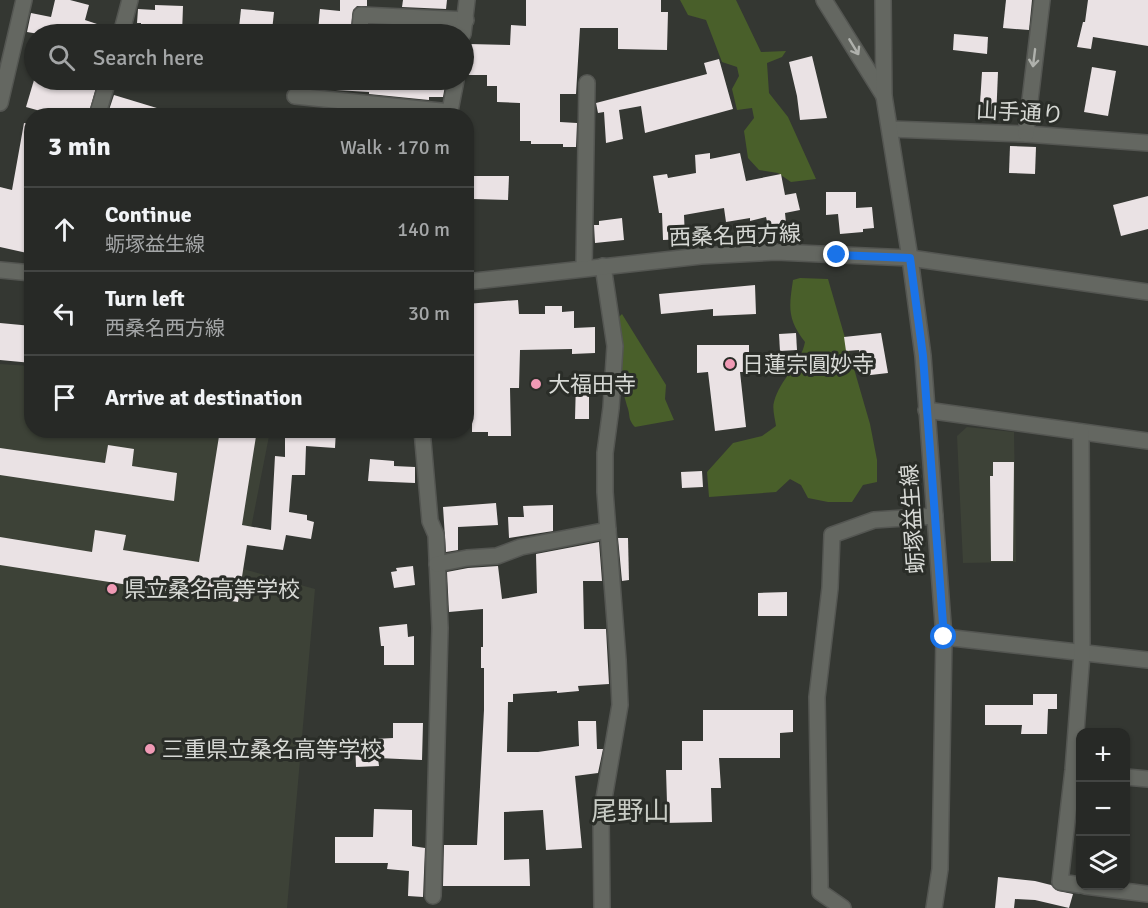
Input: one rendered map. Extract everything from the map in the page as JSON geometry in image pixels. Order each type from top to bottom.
[{"type":"street","points":[[0,103],[24,0]]},
{"type":"street","points":[[123,24],[130,0]]},
{"type":"street","points":[[464,24],[467,0]]},
{"type":"street","points":[[824,0],[884,96]]},
{"type":"street","points":[[883,0],[884,96]]},
{"type":"street","points":[[1026,134],[1042,0]]},
{"type":"street","points":[[361,24],[361,15],[438,24]]},
{"type":"street","points":[[584,268],[587,83]]},
{"type":"street","points":[[99,108],[105,90]]},
{"type":"street","points":[[451,108],[454,90]]},
{"type":"street","points":[[295,96],[398,108]]},
{"type":"street","name":"蛎塚益生線","points":[[884,96],[923,356],[944,637],[940,869],[934,908]]},
{"type":"street","name":"山手通り","points":[[890,129],[1026,134],[1148,144]]},
{"type":"street","name":"西桑名西方線","points":[[474,281],[755,252],[910,258],[1148,291]]},
{"type":"street","points":[[602,908],[601,816],[620,705],[605,453],[615,346],[603,266]]},
{"type":"street","points":[[0,270],[24,272]]},
{"type":"street","points":[[926,410],[1148,441]]},
{"type":"street","points":[[1079,728],[1082,652],[1081,432]]},
{"type":"street","points":[[423,438],[430,521],[436,536],[440,628],[433,896]]},
{"type":"street","points":[[843,908],[820,892],[817,697],[830,588],[832,535],[874,520],[935,516]]},
{"type":"street","points":[[437,564],[467,558],[497,556],[521,547],[608,530]]},
{"type":"street","points":[[944,637],[1148,660]]},
{"type":"street","points":[[1130,777],[1148,779]]},
{"type":"street","points":[[1076,778],[1060,882],[1076,884]]},
{"type":"street","points":[[1119,890],[1148,894]]},
{"type":"shaded area","name":"三重県立桑名高等学校","points":[[0,364],[24,366],[24,438],[269,438],[243,569],[315,589],[287,908],[0,908]]},
{"type":"shaded area","points":[[967,427],[1014,432],[1016,562],[963,563],[957,436]]},
{"type":"green space","points":[[680,0],[736,0],[761,52],[786,51],[782,57],[767,63],[769,93],[788,117],[816,179],[791,182],[778,173],[759,170],[748,158],[744,131],[754,118],[752,108],[737,110],[732,89],[739,76],[737,67],[722,62],[706,20],[688,15]]},
{"type":"green space","points":[[828,279],[870,424],[877,460],[877,482],[863,485],[852,502],[828,502],[808,498],[801,485],[790,479],[776,492],[709,497],[707,472],[733,443],[762,436],[776,426],[774,402],[803,350],[805,342],[795,326],[791,312],[793,280]]},
{"type":"green space","points":[[622,314],[666,385],[665,399],[674,420],[635,427],[631,421],[624,395],[620,363],[618,318]]},
{"type":"building","points":[[55,0],[70,0],[89,5],[85,20],[97,24],[29,24],[31,13],[51,17]]},
{"type":"building","points":[[340,0],[367,0],[367,6],[357,6],[353,10],[351,24],[319,24],[320,9],[340,11]]},
{"type":"building","points":[[403,0],[447,0],[446,9],[402,7]]},
{"type":"building","points":[[526,0],[661,0],[661,12],[668,12],[667,50],[618,49],[618,28],[580,28],[576,94],[560,94],[560,122],[577,123],[576,147],[563,147],[563,144],[531,144],[531,141],[520,141],[520,103],[497,102],[497,86],[487,86],[487,75],[474,75],[474,44],[510,45],[511,25],[526,26]]},
{"type":"building","points":[[1006,0],[1032,0],[1029,30],[1003,28]]},
{"type":"building","points":[[1088,0],[1148,0],[1148,46],[1093,37],[1091,49],[1077,47],[1083,22],[1085,22]]},
{"type":"building","points":[[155,5],[183,6],[182,24],[137,23],[138,9],[155,10]]},
{"type":"building","points":[[241,9],[274,12],[273,24],[239,24]]},
{"type":"building","points":[[954,34],[988,37],[987,54],[953,50]]},
{"type":"building","points":[[812,56],[827,118],[800,120],[789,62]]},
{"type":"building","points":[[719,59],[733,109],[645,133],[641,106],[619,110],[623,139],[606,143],[604,112],[598,113],[596,103],[707,74],[704,63]]},
{"type":"building","points":[[1092,67],[1116,71],[1108,116],[1084,112]]},
{"type":"building","points":[[982,72],[998,72],[996,120],[979,119]]},
{"type":"building","points":[[31,90],[95,90],[90,108],[26,107]]},
{"type":"building","points":[[336,90],[444,90],[443,97],[429,97],[429,100],[369,94],[369,92]]},
{"type":"building","points":[[114,95],[157,108],[110,108]]},
{"type":"building","points":[[24,123],[24,252],[0,247],[0,187],[12,190]]},
{"type":"building","points":[[1010,146],[1036,147],[1035,174],[1009,173]]},
{"type":"building","points":[[710,153],[710,159],[740,153],[746,181],[781,174],[785,195],[796,193],[800,210],[785,213],[786,223],[768,226],[766,217],[750,221],[750,218],[726,222],[724,208],[684,215],[685,239],[663,240],[662,213],[659,213],[653,176],[667,174],[668,178],[696,173],[695,155]]},
{"type":"building","points":[[474,176],[509,176],[508,200],[474,199]]},
{"type":"building","points":[[826,192],[856,192],[856,208],[872,207],[874,228],[863,229],[863,232],[840,234],[838,214],[826,215]]},
{"type":"building","points":[[1148,196],[1148,229],[1121,236],[1113,205]]},
{"type":"building","points":[[622,218],[624,240],[595,243],[594,225],[599,225],[599,221]]},
{"type":"building","points":[[755,285],[756,314],[713,316],[713,309],[661,314],[659,294]]},
{"type":"building","points":[[518,300],[519,314],[545,314],[545,306],[562,306],[562,312],[574,311],[574,328],[595,327],[595,353],[572,354],[572,349],[520,350],[519,388],[510,388],[511,436],[488,436],[488,432],[474,432],[474,303]]},
{"type":"building","points":[[0,323],[24,325],[24,362],[0,360]]},
{"type":"building","points":[[796,333],[797,350],[780,351],[779,334]]},
{"type":"building","points":[[881,333],[888,373],[862,376],[859,350],[846,351],[844,337]]},
{"type":"building","points":[[697,345],[749,345],[749,372],[740,372],[746,427],[715,431],[708,372],[697,373]]},
{"type":"building","points":[[576,381],[595,381],[595,396],[589,396],[589,419],[575,419]]},
{"type":"building","points":[[219,438],[256,438],[242,525],[271,530],[275,456],[285,457],[285,438],[336,438],[335,448],[306,446],[305,475],[292,475],[289,512],[307,515],[307,520],[314,522],[311,539],[286,535],[283,550],[247,545],[238,602],[0,565],[0,537],[92,552],[95,530],[126,535],[123,550],[199,562]]},
{"type":"building","points":[[108,445],[134,449],[132,466],[177,473],[174,501],[0,475],[0,448],[105,463]]},
{"type":"building","points":[[370,459],[394,461],[394,466],[415,467],[415,483],[368,481]]},
{"type":"building","points":[[993,462],[1014,462],[1013,561],[991,561],[990,476],[993,476]]},
{"type":"building","points":[[702,471],[703,487],[682,488],[681,472]]},
{"type":"building","points":[[496,503],[498,525],[458,527],[458,550],[446,552],[443,507]]},
{"type":"building","points":[[553,505],[553,531],[509,538],[508,517],[524,517],[523,506]]},
{"type":"building","points":[[618,538],[628,538],[629,580],[622,581]]},
{"type":"building","points":[[599,542],[602,581],[583,581],[584,629],[606,629],[609,684],[578,686],[579,691],[513,694],[513,702],[508,702],[507,752],[538,752],[579,746],[578,721],[596,721],[597,749],[603,749],[598,773],[575,776],[582,848],[546,850],[543,810],[504,812],[504,860],[529,859],[530,886],[443,886],[444,845],[477,845],[484,710],[484,668],[481,668],[483,609],[449,612],[447,572],[498,566],[502,599],[537,593],[536,554]]},
{"type":"building","points":[[413,566],[415,585],[394,588],[391,572],[397,571],[396,568]]},
{"type":"building","points":[[787,592],[787,616],[758,616],[758,593]]},
{"type":"building","points":[[407,624],[408,637],[414,636],[414,665],[384,665],[384,646],[381,646],[379,627]]},
{"type":"building","points":[[1033,694],[1057,694],[1057,709],[1048,709],[1047,734],[1021,734],[1022,725],[985,725],[985,705],[1033,705]]},
{"type":"building","points":[[703,710],[793,710],[793,732],[780,733],[780,758],[719,758],[721,788],[711,788],[712,822],[663,823],[662,803],[667,803],[666,770],[682,770],[682,741],[703,741]]},
{"type":"building","points":[[393,723],[423,723],[422,760],[378,758],[379,766],[356,767],[355,740],[393,738]]},
{"type":"building","points":[[374,809],[412,810],[412,846],[425,848],[423,897],[408,896],[409,871],[387,869],[388,863],[335,863],[335,837],[373,837]]},
{"type":"building","points":[[998,877],[1035,881],[1051,885],[1058,891],[1073,894],[1069,908],[1035,900],[1015,899],[1014,908],[995,908]]},
{"type":"place","name":"日蓮宗圓妙寺","points":[[730,364]]},
{"type":"place","name":"大福田寺","points":[[536,384]]},
{"type":"place","name":"県立桑名高等学校","points":[[112,589]]},
{"type":"place","name":"三重県立桑名高等学校","points":[[150,749]]},
{"type":"district","name":"尾野山","points":[[630,811]]},
{"type":"route","points":[[837,255],[910,258],[923,356],[944,637]]}]
